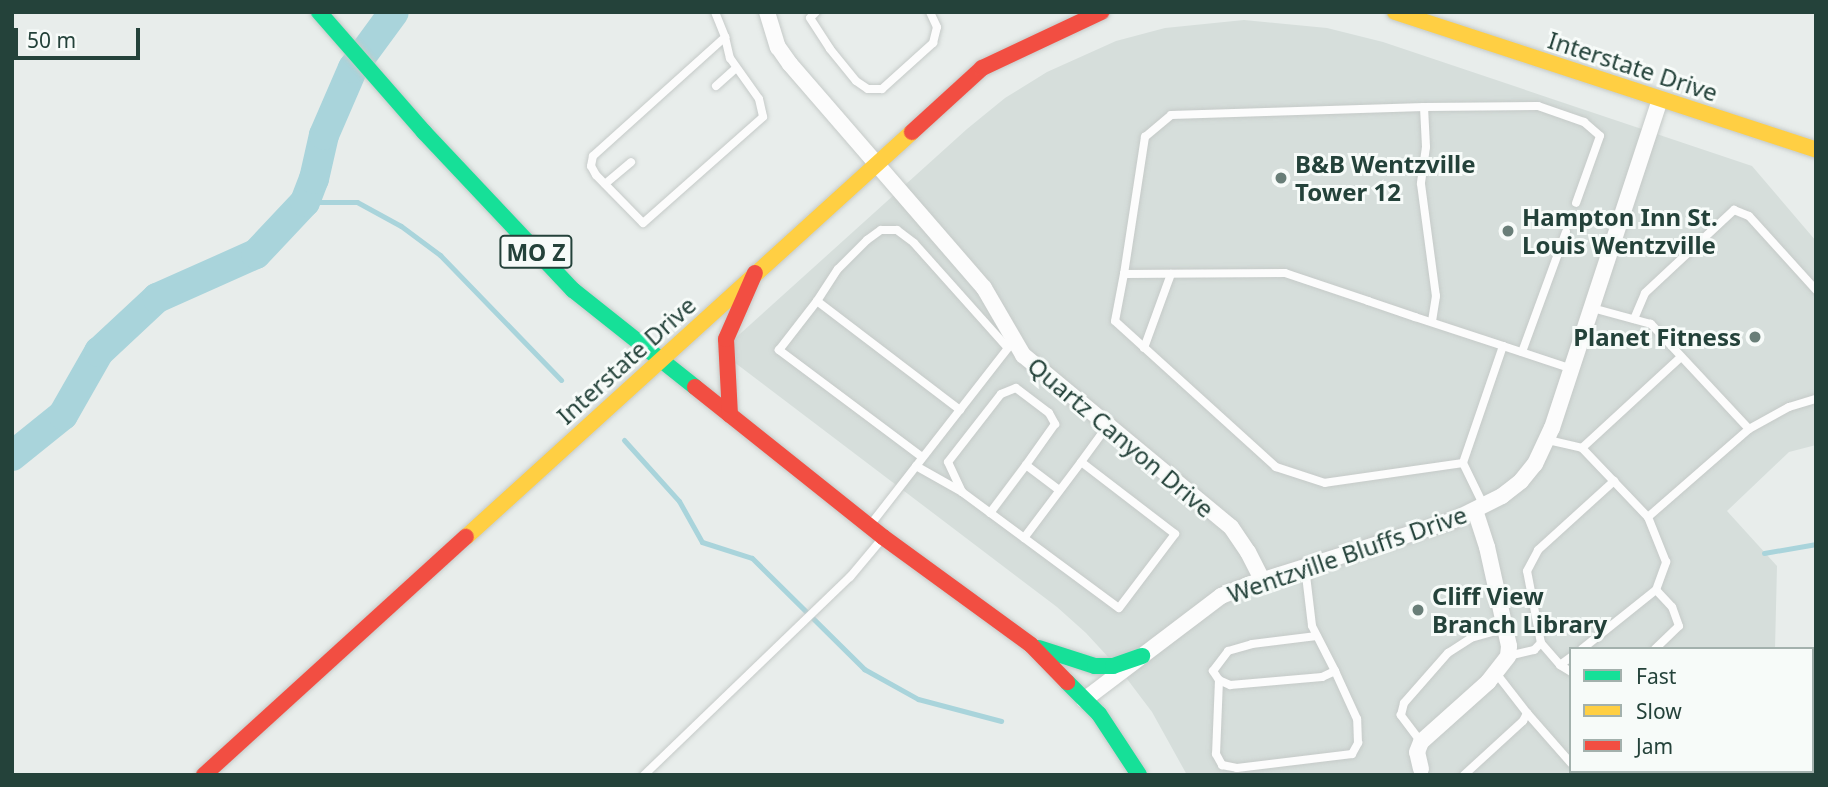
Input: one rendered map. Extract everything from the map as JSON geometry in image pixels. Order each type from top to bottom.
[{"type":"main road","name":"MO Z","points":[[319,12],[424,132],[573,290],[883,537],[1031,645],[1084,699],[1122,746],[1139,775]]},
{"type":"main road","name":"Interstate Drive","points":[[204,775],[875,162],[982,68],[1101,12]]},
{"type":"main road","name":"Interstate Drive","points":[[1395,12],[1816,150]]},
{"type":"main road","points":[[730,415],[726,338],[755,273]]},
{"type":"main road","points":[[1031,645],[1095,666],[1112,666],[1142,656]]},
{"type":"street","name":"Quartz Canyon Drive","points":[[766,12],[778,47],[984,288],[1011,344],[1231,527],[1262,580]]},
{"type":"street","name":"Wentzville Bluffs Drive","points":[[1084,699],[1221,596],[1262,580],[1480,509],[1521,481],[1535,464],[1548,440],[1660,99]]},
{"type":"street","points":[[1422,772],[1418,752],[1421,742],[1496,673],[1508,656],[1509,646],[1480,509]]},
{"type":"lane","points":[[715,12],[736,68],[759,99],[763,117],[643,223],[591,166],[593,156],[724,37]]},
{"type":"lane","points":[[816,12],[810,18],[856,81],[868,89],[882,89],[933,43],[937,27],[930,12]]},
{"type":"lane","points":[[716,86],[736,68]]},
{"type":"lane","points":[[1463,463],[1325,483],[1276,467],[1115,321],[1145,136],[1171,115],[1538,106],[1584,122],[1600,136],[1576,203]]},
{"type":"lane","points":[[1424,107],[1426,147],[1421,184],[1436,296],[1432,322]]},
{"type":"lane","points":[[605,184],[631,162]]},
{"type":"lane","points":[[1634,319],[1644,293],[1734,210],[1749,216],[1816,290]]},
{"type":"lane","points":[[869,526],[1011,344],[915,243],[897,230],[880,230],[838,269],[779,350],[922,457]]},
{"type":"lane","points":[[1522,352],[1566,232]]},
{"type":"lane","points":[[1124,274],[1285,273],[1572,369]]},
{"type":"lane","points":[[1144,348],[1171,274]]},
{"type":"lane","points":[[817,301],[960,410]]},
{"type":"lane","points":[[1592,308],[1651,324],[1749,429]]},
{"type":"lane","points":[[1480,509],[1463,463],[1503,346]]},
{"type":"lane","points":[[1582,448],[1681,357]]},
{"type":"lane","points":[[962,492],[948,462],[1001,394],[1016,388],[1049,413],[1055,424],[990,513]]},
{"type":"lane","points":[[1648,517],[1749,429],[1788,407],[1816,399]]},
{"type":"lane","points":[[1024,538],[1108,425]]},
{"type":"lane","points":[[1548,440],[1582,448],[1614,481],[1648,517],[1666,562],[1656,590],[1584,647]]},
{"type":"lane","points":[[916,466],[962,492],[1119,608],[1175,534],[1081,462]]},
{"type":"lane","points":[[1026,465],[1059,490]]},
{"type":"lane","points":[[1569,671],[1560,665],[1541,643],[1527,571],[1538,550],[1614,481]]},
{"type":"lane","points":[[644,775],[850,576],[883,537]]},
{"type":"lane","points":[[1305,567],[1312,626],[1335,671],[1357,719],[1358,743],[1352,754],[1232,767],[1222,765],[1216,754],[1219,680],[1213,670],[1228,651],[1252,644],[1317,636]]},
{"type":"lane","points":[[1656,590],[1672,607],[1679,626],[1657,647]]},
{"type":"lane","points":[[1421,742],[1401,715],[1405,703],[1448,653],[1471,638],[1505,628]]},
{"type":"lane","points":[[1508,656],[1534,650],[1541,643]]},
{"type":"lane","points":[[1560,665],[1569,658]]},
{"type":"lane","points":[[1219,680],[1230,685],[1322,677],[1335,671]]},
{"type":"lane","points":[[1496,673],[1569,761]]},
{"type":"lane","points":[[1464,775],[1523,721],[1527,713]]},
{"type":"shaded area","points":[[1244,20],[1327,28],[1383,42],[1752,166],[1816,241],[1816,445],[1789,452],[1727,511],[1777,566],[1775,647],[1569,647],[1569,773],[1694,773],[1692,775],[1187,775],[1152,712],[1121,671],[1086,633],[1057,607],[734,362],[731,342],[967,129],[1005,98],[1047,72],[1116,41],[1165,28]]},
{"type":"waterway","points":[[12,456],[63,415],[99,352],[157,298],[256,254],[305,202],[314,179],[324,135],[353,68],[394,12]]},
{"type":"waterway","points":[[305,202],[357,202],[401,226],[440,255],[561,380]]},
{"type":"waterway","points":[[624,440],[679,501],[702,542],[752,558],[864,669],[918,699],[1001,721]]},
{"type":"waterway","points":[[1764,553],[1816,544]]},
{"type":"traffic: fast","points":[[319,12],[424,132],[573,290],[695,387]]},
{"type":"traffic: fast","points":[[1039,648],[1095,666],[1113,666],[1142,656]]},
{"type":"traffic: fast","points":[[1067,682],[1099,714],[1139,775]]},
{"type":"traffic: slow","points":[[1395,12],[1816,150]]},
{"type":"traffic: slow","points":[[466,537],[912,132]]},
{"type":"traffic: jam","points":[[912,132],[982,68],[1101,12]]},
{"type":"traffic: jam","points":[[730,415],[726,339],[755,273]]},
{"type":"traffic: jam","points":[[695,387],[883,537],[1031,645],[1067,682]]},
{"type":"traffic: jam","points":[[204,775],[466,537]]},
{"type":"place","name":"B&B Wentzville Tower 12","points":[[1281,178]]},
{"type":"place","name":"Hampton Inn St. Louis Wentzville","points":[[1508,231]]},
{"type":"place","name":"Planet Fitness","points":[[1755,337]]},
{"type":"place","name":"Cliff View Branch Library","points":[[1418,610]]}]
